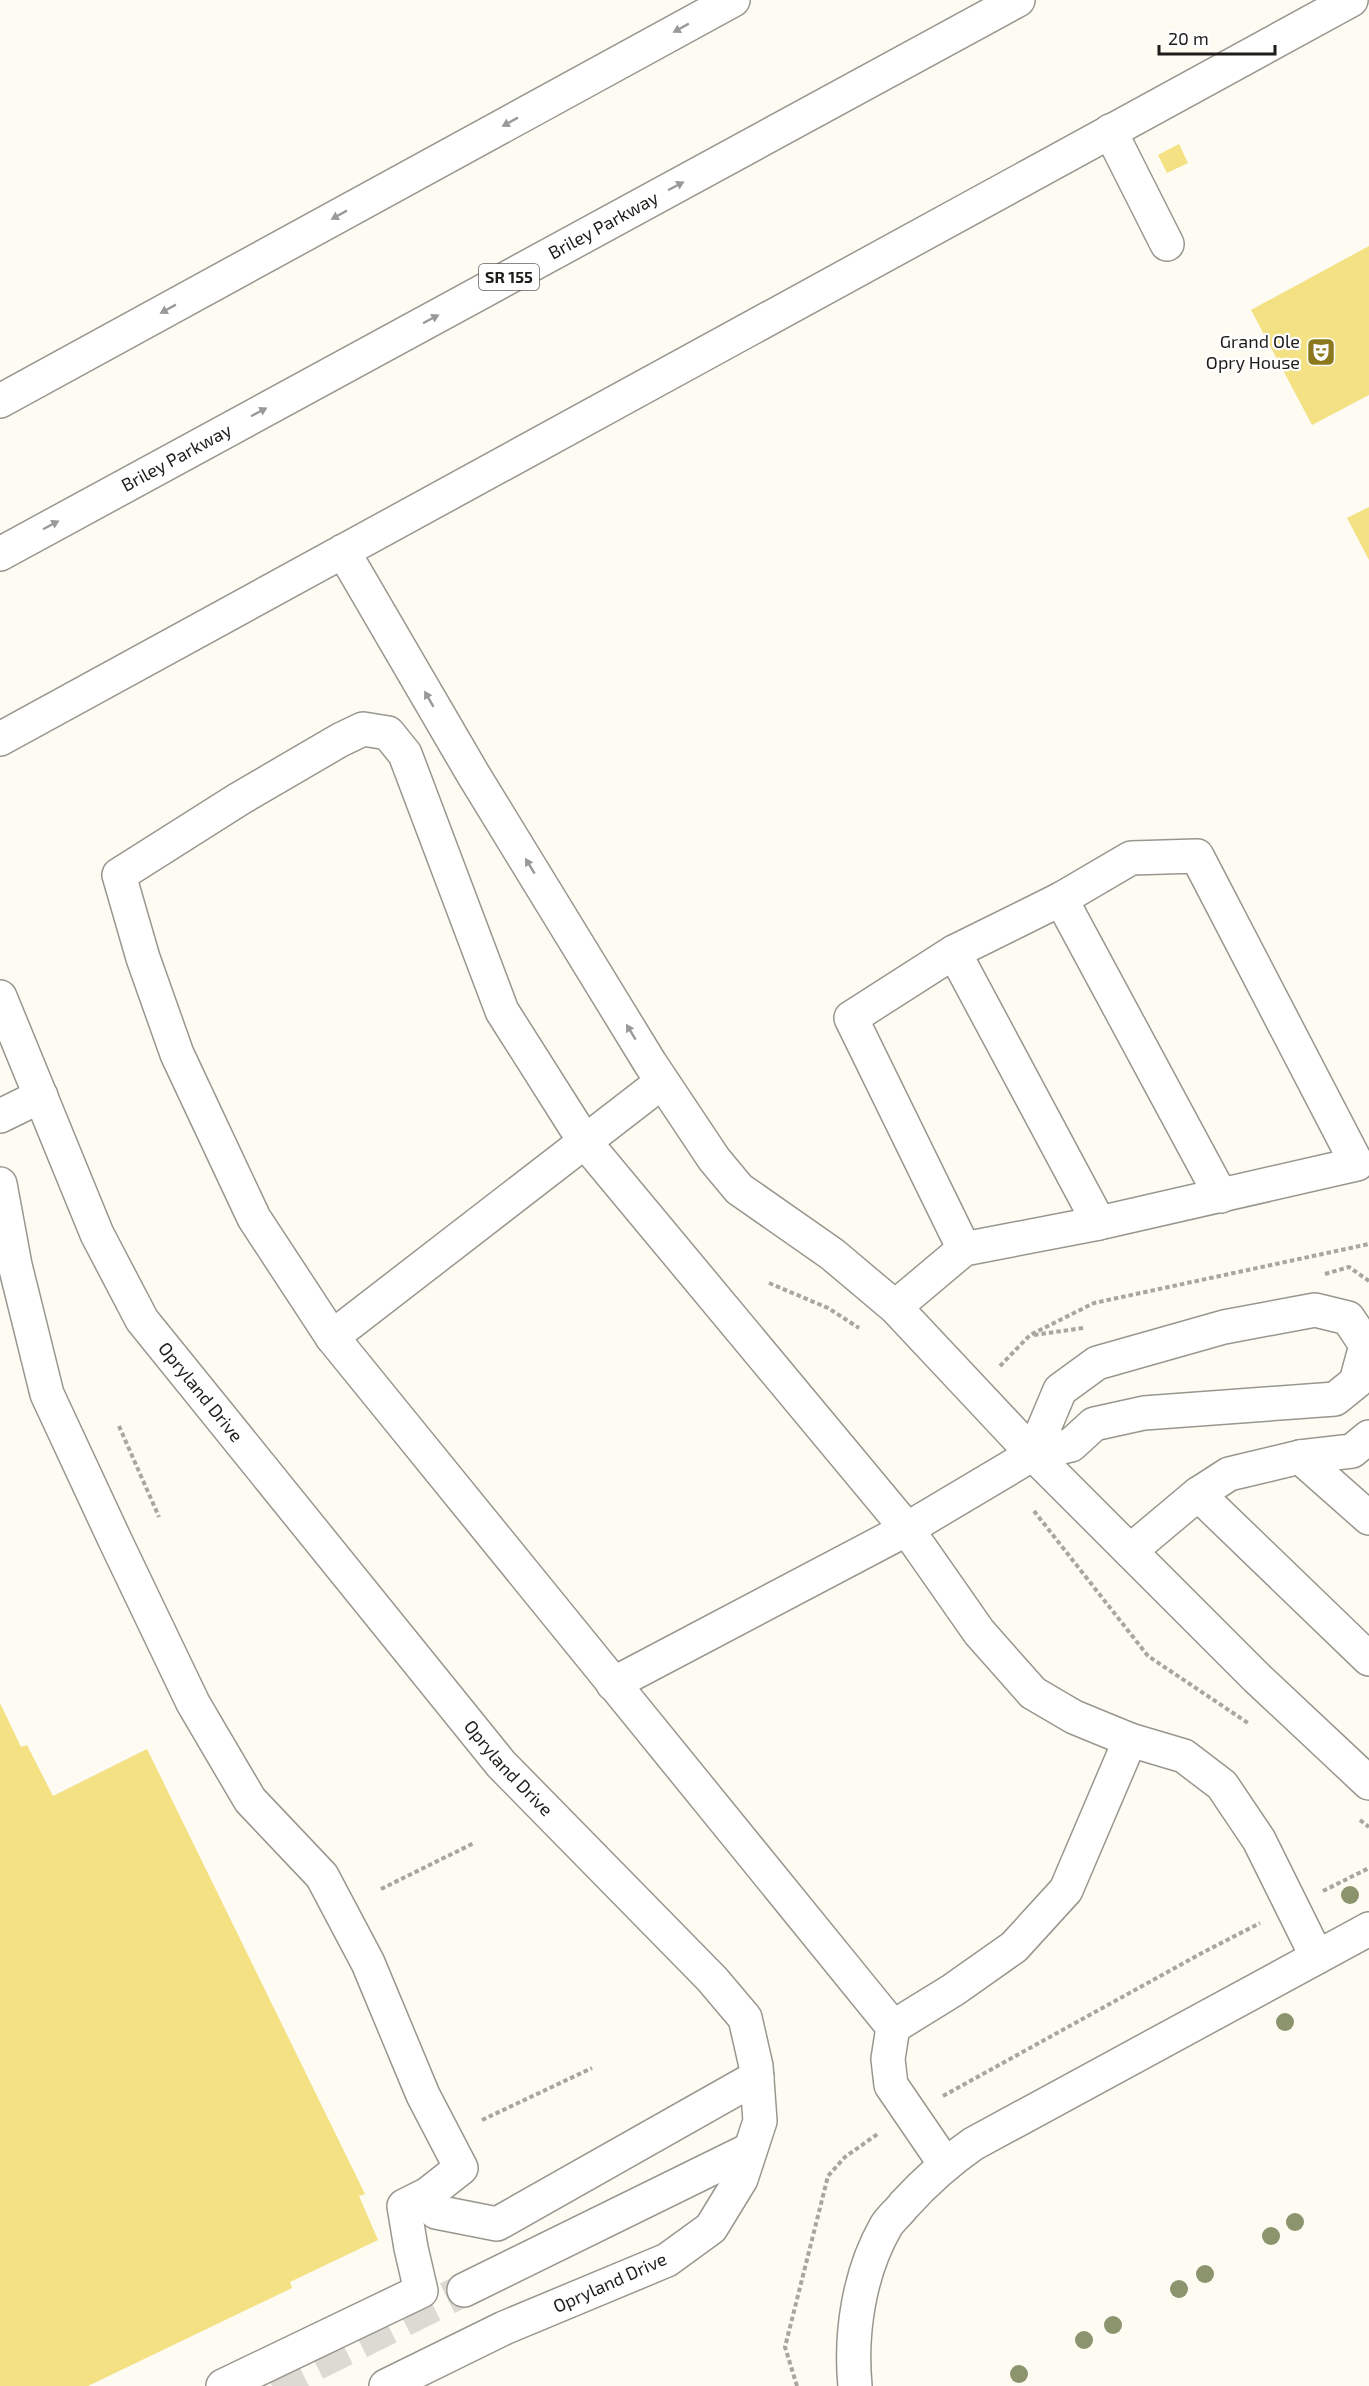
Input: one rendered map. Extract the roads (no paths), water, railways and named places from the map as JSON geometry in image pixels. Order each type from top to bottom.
[{"type":"main road","points":[[0,401],[733,0]]},
{"type":"main road","name":"Briley Parkway","points":[[0,554],[1018,0]]},
{"type":"main road","points":[[0,739],[1351,0]]},
{"type":"main road","points":[[1110,131],[1167,244]]},
{"type":"main road","points":[[343,551],[473,774],[662,1082],[714,1159],[739,1189],[832,1254],[895,1307],[1033,1454],[1257,1678],[1369,1783]]},
{"type":"main road","points":[[945,2164],[891,2085],[888,2060],[893,2027],[332,1337],[254,1218],[177,1054],[143,958],[119,875],[239,799],[340,740],[363,729],[388,733],[405,754],[502,1011],[585,1142],[907,1529],[979,1632],[1033,1693],[1074,1716],[1130,1740],[1184,1756],[1222,1785],[1259,1840],[1317,1957]]},
{"type":"main road","points":[[895,1307],[964,1249],[1100,1223],[1357,1164],[1197,856],[1131,858],[1061,899],[954,952],[850,1017],[964,1249]]},
{"type":"main road","points":[[1061,899],[1221,1196]]},
{"type":"main road","points":[[954,952],[1100,1223]]},
{"type":"main road","name":"Opryland Drive","points":[[0,997],[98,1234],[142,1320],[501,1764],[712,1979],[745,2018],[757,2077],[760,2121],[741,2179],[711,2228],[667,2260],[504,2328],[386,2386]]},
{"type":"main road","points":[[332,1337],[662,1082]]},
{"type":"main road","points":[[0,1116],[41,1096]]},
{"type":"main road","points":[[0,1184],[15,1265],[47,1394],[114,1538],[193,1703],[250,1800],[322,1876],[368,1963],[423,2095],[461,2168],[428,2194],[404,2206],[422,2291],[222,2386]]},
{"type":"main road","points":[[614,1684],[907,1529],[1033,1454],[1071,1445],[1095,1424],[1144,1413],[1335,1399],[1356,1382],[1366,1346],[1348,1318],[1315,1310],[1224,1327],[1097,1363],[1060,1390],[1033,1454]]},
{"type":"main road","points":[[1130,1551],[1198,1494],[1229,1474],[1300,1457],[1352,1451],[1369,1437]]},
{"type":"main road","points":[[1300,1457],[1369,1518]]},
{"type":"main road","points":[[1198,1494],[1369,1659]]},
{"type":"main road","points":[[893,2027],[953,1990],[1014,1947],[1066,1890],[1130,1740]]},
{"type":"main road","points":[[855,2386],[852,2356],[858,2308],[868,2268],[887,2225],[945,2164],[973,2144],[1369,1929]]},
{"type":"main road","points":[[436,2212],[497,2224],[757,2077]]},
{"type":"main road","points":[[464,2290],[749,2150]]},
{"type":"tunnel","points":[[272,2386],[464,2290]]},
{"type":"place","name":"Grand Ole Opry House","points":[[1321,352]]}]
